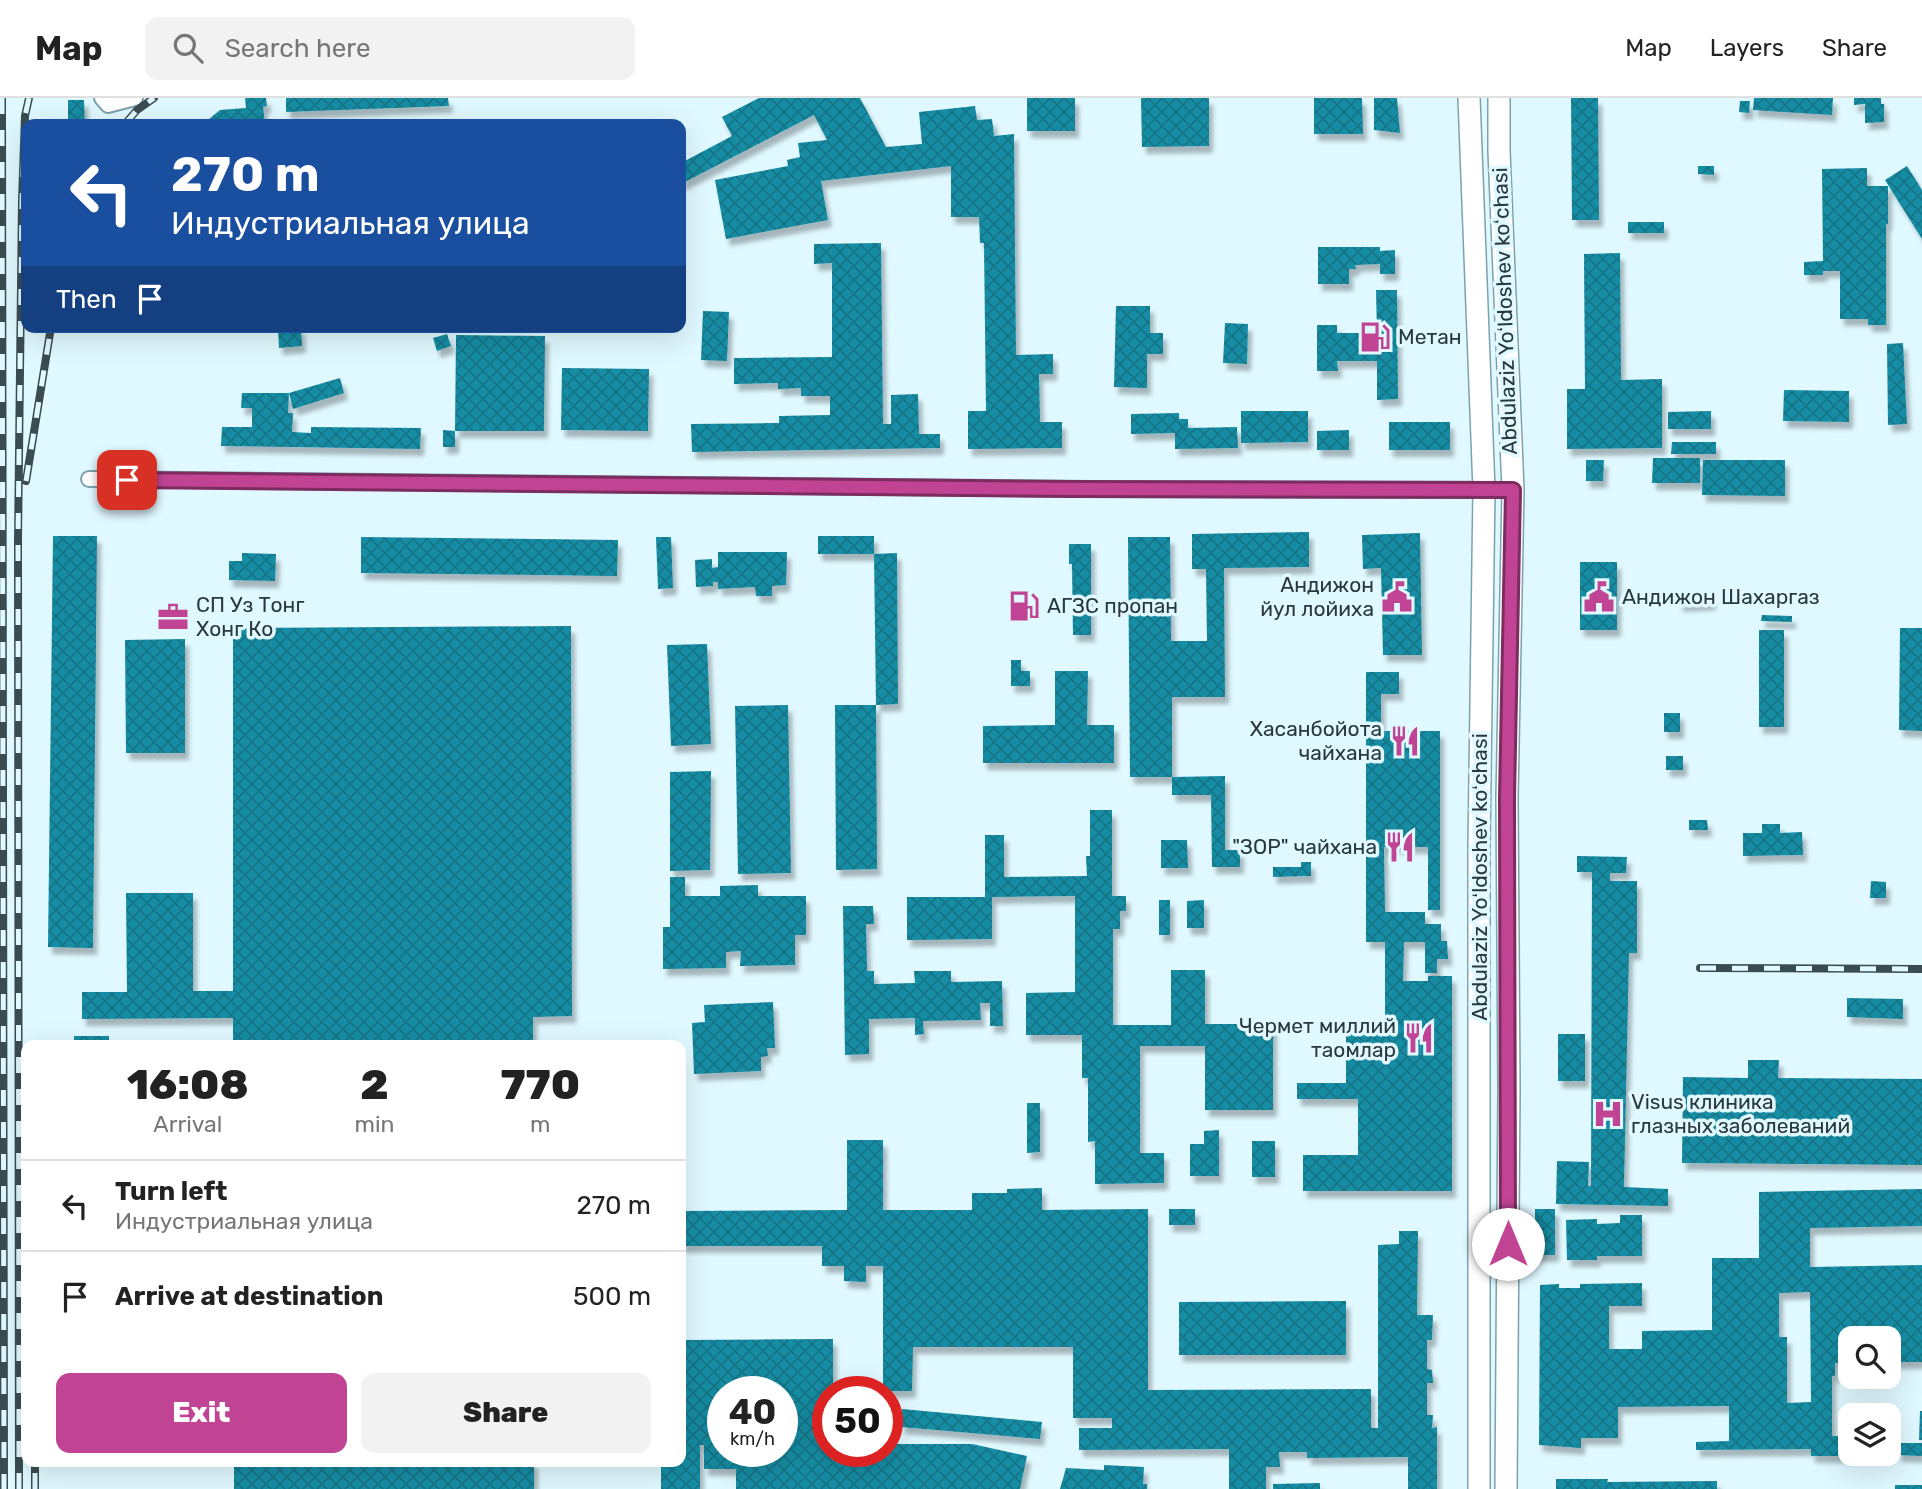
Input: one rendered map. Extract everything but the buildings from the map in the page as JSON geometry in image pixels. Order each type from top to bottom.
[{"type":"main road","name":"Abdulaziz Yoʻldoshev koʻchasi","points":[[1469,98],[1483,491],[1479,847],[1479,1489]]},
{"type":"main road","name":"Abdulaziz Yoʻldoshev koʻchasi","points":[[1499,98],[1513,490],[1507,798],[1509,1102],[1506,1489]]},
{"type":"street","points":[[102,98],[108,105],[135,98]]},
{"type":"street","points":[[89,479],[1513,490]]},
{"type":"railway","points":[[2,98],[4,1489]]},
{"type":"railway","points":[[25,119],[29,98]]},
{"type":"railway","points":[[129,119],[154,98]]},
{"type":"railway","points":[[19,1489],[18,540],[21,286]]},
{"type":"railway","points":[[26,481],[50,333]]},
{"type":"railway","points":[[1700,968],[1922,969]]},
{"type":"railway","points":[[35,1467],[35,1489]]},
{"type":"place","name":"Метан","points":[[1375,337]]},
{"type":"place","name":"Андижон йул лойиха","points":[[1397,597]]},
{"type":"place","name":"Андижон Шахаргаз","points":[[1599,597]]},
{"type":"place","name":"АГЗС пропан","points":[[1024,606]]},
{"type":"place","name":"СП Уз Тонг Хонг Ко","points":[[173,617]]},
{"type":"place","name":"Хасанбойота чайхана","points":[[1405,741]]},
{"type":"place","name":"\"ЗОР\" чайхана","points":[[1400,847]]},
{"type":"place","name":"Чермет миллий таомлар","points":[[1419,1038]]},
{"type":"place","name":"Visus клиника глазных заболеваний","points":[[1608,1114]]},
{"type":"route","points":[[127,480],[1070,489],[1513,490],[1507,798],[1508,1244]]}]
